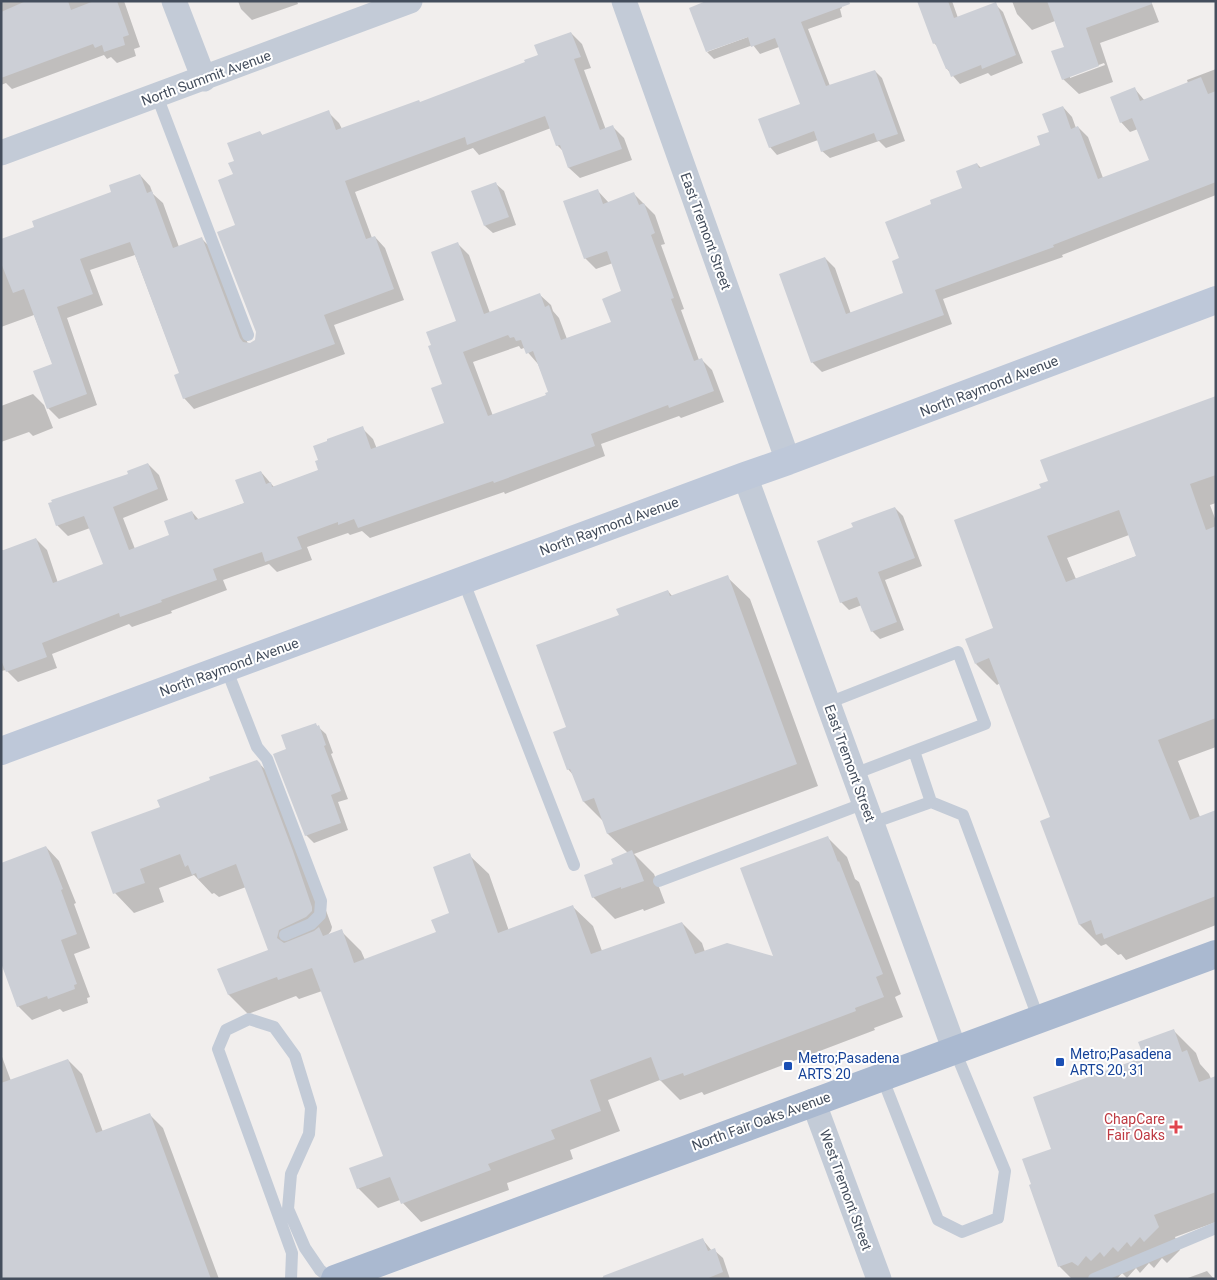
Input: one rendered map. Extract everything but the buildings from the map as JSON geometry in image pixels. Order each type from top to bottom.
[{"type":"main road","name":"North Fair Oaks Avenue","points":[[333,1279],[1216,954]]},
{"type":"street","points":[[174,1],[204,79]]},
{"type":"street","name":"North Summit Avenue","points":[[1,153],[410,1]]},
{"type":"street","name":"East Tremont Street","points":[[624,1],[788,461]]},
{"type":"street","name":"North Raymond Avenue","points":[[1,751],[788,461],[1216,300]]},
{"type":"street","name":"East Tremont Street","points":[[744,476],[955,1051]]},
{"type":"street","name":"West Tremont Street","points":[[813,1101],[879,1279]]},
{"type":"lane","points":[[157,96],[248,336]]},
{"type":"lane","points":[[463,580],[574,865]]},
{"type":"lane","points":[[828,702],[958,652],[985,724],[854,774]]},
{"type":"lane","points":[[226,668],[256,748],[267,759],[321,901],[320,915],[311,924],[285,935]]},
{"type":"lane","points":[[914,751],[932,802]]},
{"type":"lane","points":[[659,881],[868,813],[932,802],[962,815],[1039,1020]]},
{"type":"lane","points":[[291,1279],[292,1253],[218,1049],[226,1030],[249,1019],[274,1027],[295,1056],[311,1108],[309,1134],[292,1174],[288,1209],[305,1248],[320,1270],[333,1279]]},
{"type":"lane","points":[[882,1077],[938,1220],[962,1232],[998,1218],[1005,1171],[955,1051]]},
{"type":"lane","points":[[1094,1279],[1216,1228]]},
{"type":"place","name":"Metro;Pasadena ARTS 20, 31","points":[[1060,1062]]},
{"type":"place","name":"Metro;Pasadena ARTS 20","points":[[788,1066]]},
{"type":"place","name":"ChapCare Fair Oaks","points":[[1176,1127]]}]
